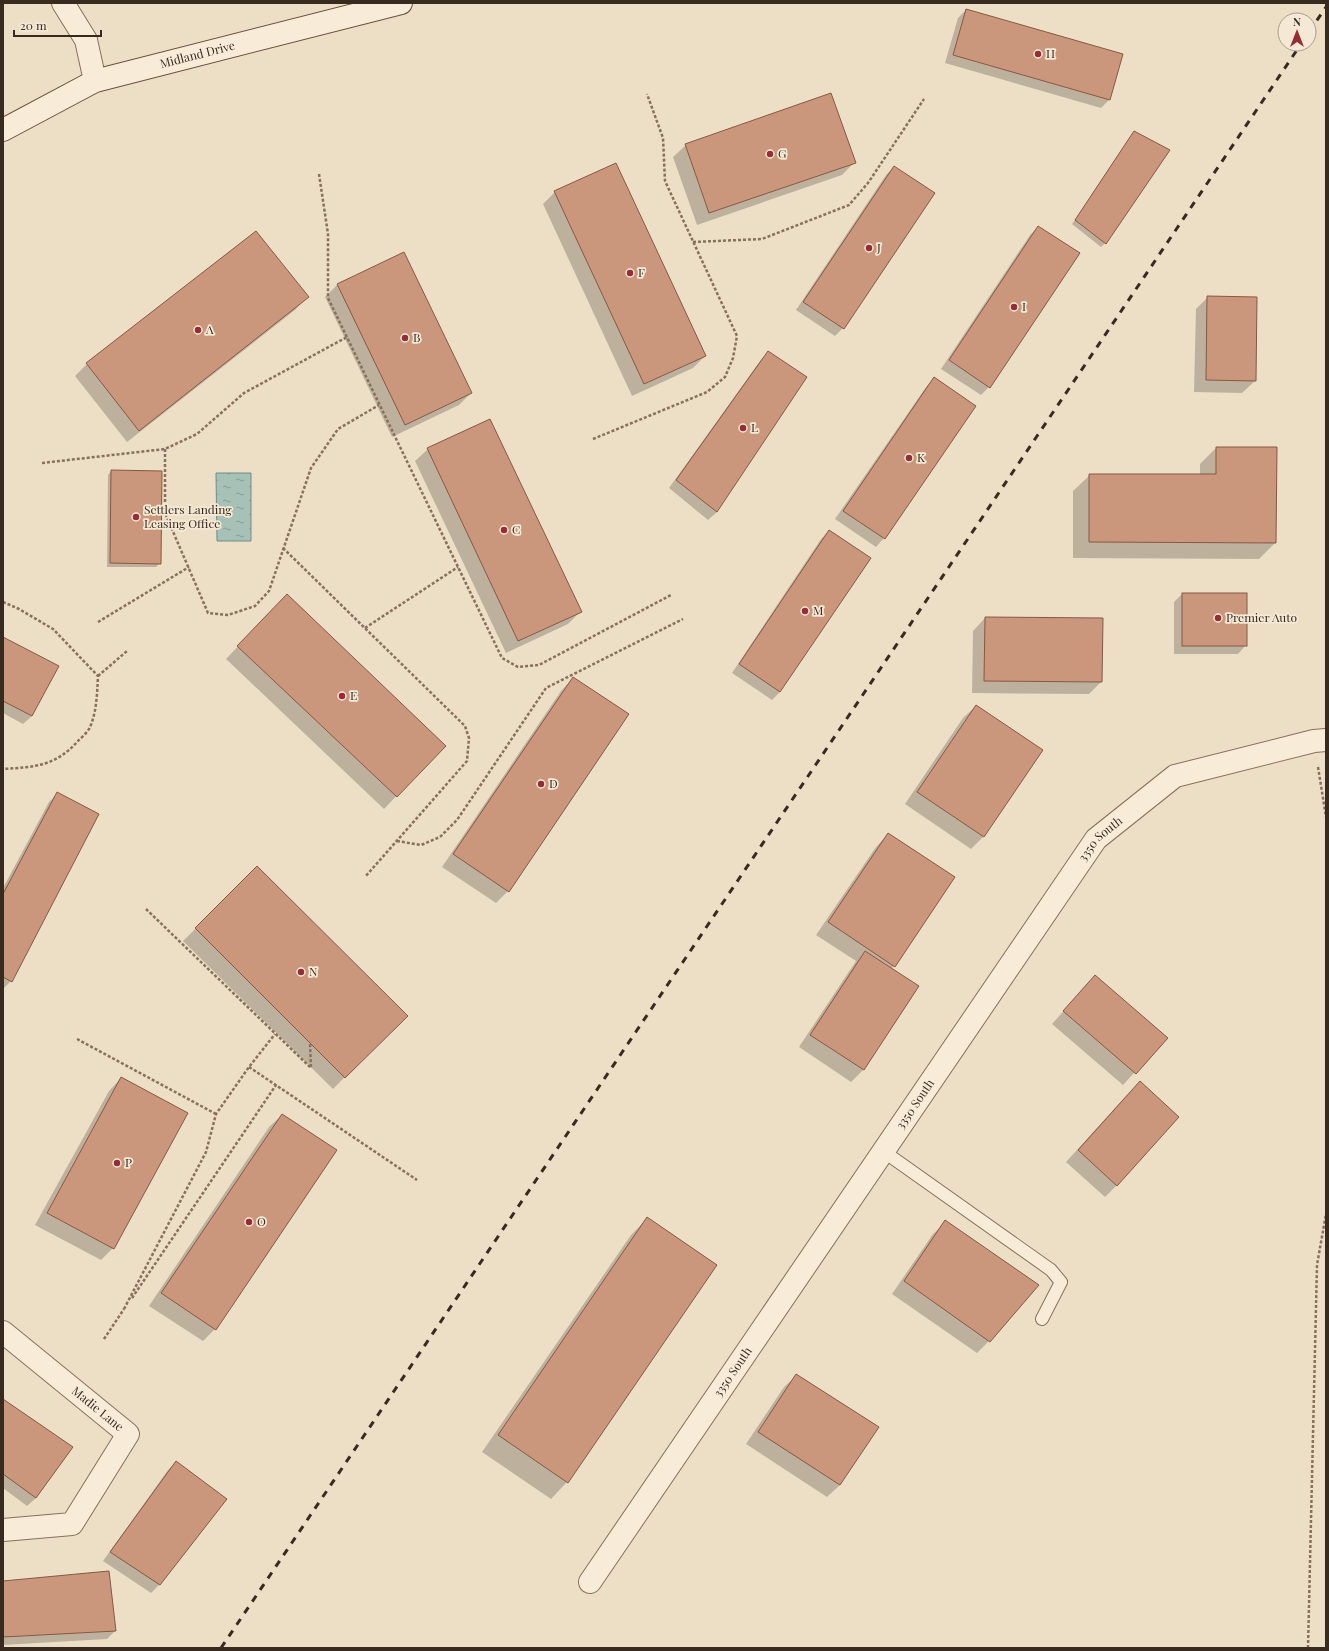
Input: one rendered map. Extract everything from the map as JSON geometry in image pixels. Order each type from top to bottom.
[{"type":"street","points":[[63,3],[86,40],[95,81]]},
{"type":"street","name":"Midland Drive","points":[[3,130],[95,81],[401,3]]},
{"type":"street","name":"3350 South","points":[[590,1582],[1096,839],[1175,776],[1320,740]]},
{"type":"street","name":"Madie Lane","points":[[3,1332],[128,1434],[72,1524],[3,1530]]},
{"type":"lane","points":[[883,1151],[1051,1270],[1061,1282],[1042,1319]]},
{"type":"path","points":[[593,439],[708,392],[725,377],[732,358],[736,336],[665,181],[662,138],[647,94]]},
{"type":"path","points":[[693,242],[762,239],[849,205],[868,183],[924,99]]},
{"type":"path","points":[[319,174],[328,234],[328,298],[502,658],[518,667],[539,665],[671,595]]},
{"type":"path","points":[[42,463],[166,449],[197,434],[244,393],[346,337]]},
{"type":"path","points":[[166,449],[166,513],[208,613],[228,616],[255,606],[268,592],[311,468],[338,429],[379,405]]},
{"type":"path","points":[[283,548],[465,726],[469,738],[467,761],[365,877]]},
{"type":"path","points":[[98,622],[189,568]]},
{"type":"path","points":[[365,628],[458,568]]},
{"type":"path","points":[[3,602],[19,609],[53,629],[98,676]]},
{"type":"path","points":[[397,841],[421,845],[440,837],[457,820],[546,688],[683,619]]},
{"type":"path","points":[[3,769],[32,767],[54,761],[72,749],[90,729],[96,711],[98,676],[127,651]]},
{"type":"path","points":[[1320,740],[1326,816]]},
{"type":"path","points":[[146,910],[311,1068],[310,1042]]},
{"type":"path","points":[[124,1309],[206,1152],[216,1114],[249,1067],[275,1034]]},
{"type":"path","points":[[77,1039],[216,1114]]},
{"type":"path","points":[[249,1067],[417,1180]]},
{"type":"path","points":[[104,1339],[276,1085]]},
{"type":"path","points":[[1308,1648],[1317,1265],[1326,1214]]},
{"type":"water","points":[[216,473],[251,473],[251,541],[217,541]]},
{"type":"building","name":"H","points":[[966,9],[1123,54],[1110,100],[953,55]]},
{"type":"building","name":"G","points":[[831,93],[856,163],[709,213],[685,144]]},
{"type":"building","points":[[1134,131],[1170,150],[1106,244],[1075,220]]},
{"type":"building","name":"F","points":[[616,163],[706,356],[644,384],[554,191]]},
{"type":"building","name":"J","points":[[894,166],[935,193],[844,329],[803,302]]},
{"type":"building","name":"I","points":[[1038,226],[1080,253],[990,388],[949,360]]},
{"type":"building","name":"A","points":[[256,231],[309,297],[139,431],[86,363]]},
{"type":"building","name":"B","points":[[404,252],[472,393],[405,425],[337,284]]},
{"type":"building","points":[[1207,296],[1257,297],[1256,381],[1206,380]]},
{"type":"building","name":"L","points":[[768,351],[807,377],[717,512],[676,480]]},
{"type":"building","name":"K","points":[[934,377],[976,406],[885,539],[843,511]]},
{"type":"building","name":"C","points":[[490,419],[582,612],[518,641],[427,448]]},
{"type":"building","points":[[1216,447],[1277,447],[1276,543],[1089,542],[1089,474],[1216,474]]},
{"type":"building","name":"Settlers Landing Leasing Office","points":[[111,470],[162,471],[161,564],[110,563]]},
{"type":"building","name":"M","points":[[829,530],[871,558],[780,692],[739,664]]},
{"type":"building","points":[[1182,593],[1247,593],[1247,646],[1182,646]]},
{"type":"building","name":"E","points":[[287,594],[446,746],[397,797],[237,646]]},
{"type":"building","points":[[985,617],[1103,618],[1102,682],[984,681]]},
{"type":"building","points":[[3,637],[59,666],[32,716],[3,701]]},
{"type":"building","name":"D","points":[[573,677],[629,714],[509,892],[453,854]]},
{"type":"building","points":[[976,705],[1043,750],[984,837],[917,792]]},
{"type":"building","points":[[57,792],[99,814],[12,982],[3,977],[3,894]]},
{"type":"building","points":[[888,833],[955,877],[895,967],[828,922]]},
{"type":"building","name":"N","points":[[257,866],[408,1016],[345,1078],[195,928]]},
{"type":"building","points":[[865,951],[919,986],[864,1070],[810,1035]]},
{"type":"building","points":[[1095,975],[1168,1038],[1136,1074],[1063,1011]]},
{"type":"building","name":"P","points":[[121,1077],[188,1113],[114,1249],[47,1213]]},
{"type":"building","points":[[1140,1081],[1179,1117],[1117,1186],[1078,1150]]},
{"type":"building","name":"O","points":[[282,1114],[337,1150],[216,1330],[161,1293]]},
{"type":"building","points":[[647,1217],[717,1265],[568,1483],[498,1435]]},
{"type":"building","points":[[945,1220],[1039,1285],[990,1342],[904,1281]]},
{"type":"building","points":[[796,1374],[879,1427],[840,1485],[758,1432]]},
{"type":"building","points":[[3,1399],[73,1447],[36,1498],[3,1474]]},
{"type":"building","points":[[176,1461],[227,1499],[160,1585],[110,1552]]},
{"type":"building","points":[[109,1571],[116,1631],[3,1637],[3,1581]]},
{"type":"railway","points":[[1317,20],[1326,7]]},
{"type":"railway","points":[[221,1648],[1296,52]]},
{"type":"place","name":"H","points":[[1038,54]]},
{"type":"place","name":"G","points":[[770,154]]},
{"type":"place","name":"J","points":[[869,248]]},
{"type":"place","name":"F","points":[[630,273]]},
{"type":"place","name":"I","points":[[1014,307]]},
{"type":"place","name":"A","points":[[198,330]]},
{"type":"place","name":"B","points":[[405,338]]},
{"type":"place","name":"L","points":[[743,428]]},
{"type":"place","name":"K","points":[[909,458]]},
{"type":"place","name":"Settlers Landing Leasing Office","points":[[136,517]]},
{"type":"place","name":"C","points":[[504,530]]},
{"type":"place","name":"M","points":[[805,611]]},
{"type":"place","name":"Premier Auto","points":[[1218,618]]},
{"type":"place","name":"E","points":[[342,696]]},
{"type":"place","name":"D","points":[[541,784]]},
{"type":"place","name":"N","points":[[301,972]]},
{"type":"place","name":"P","points":[[117,1163]]},
{"type":"place","name":"O","points":[[249,1222]]}]
